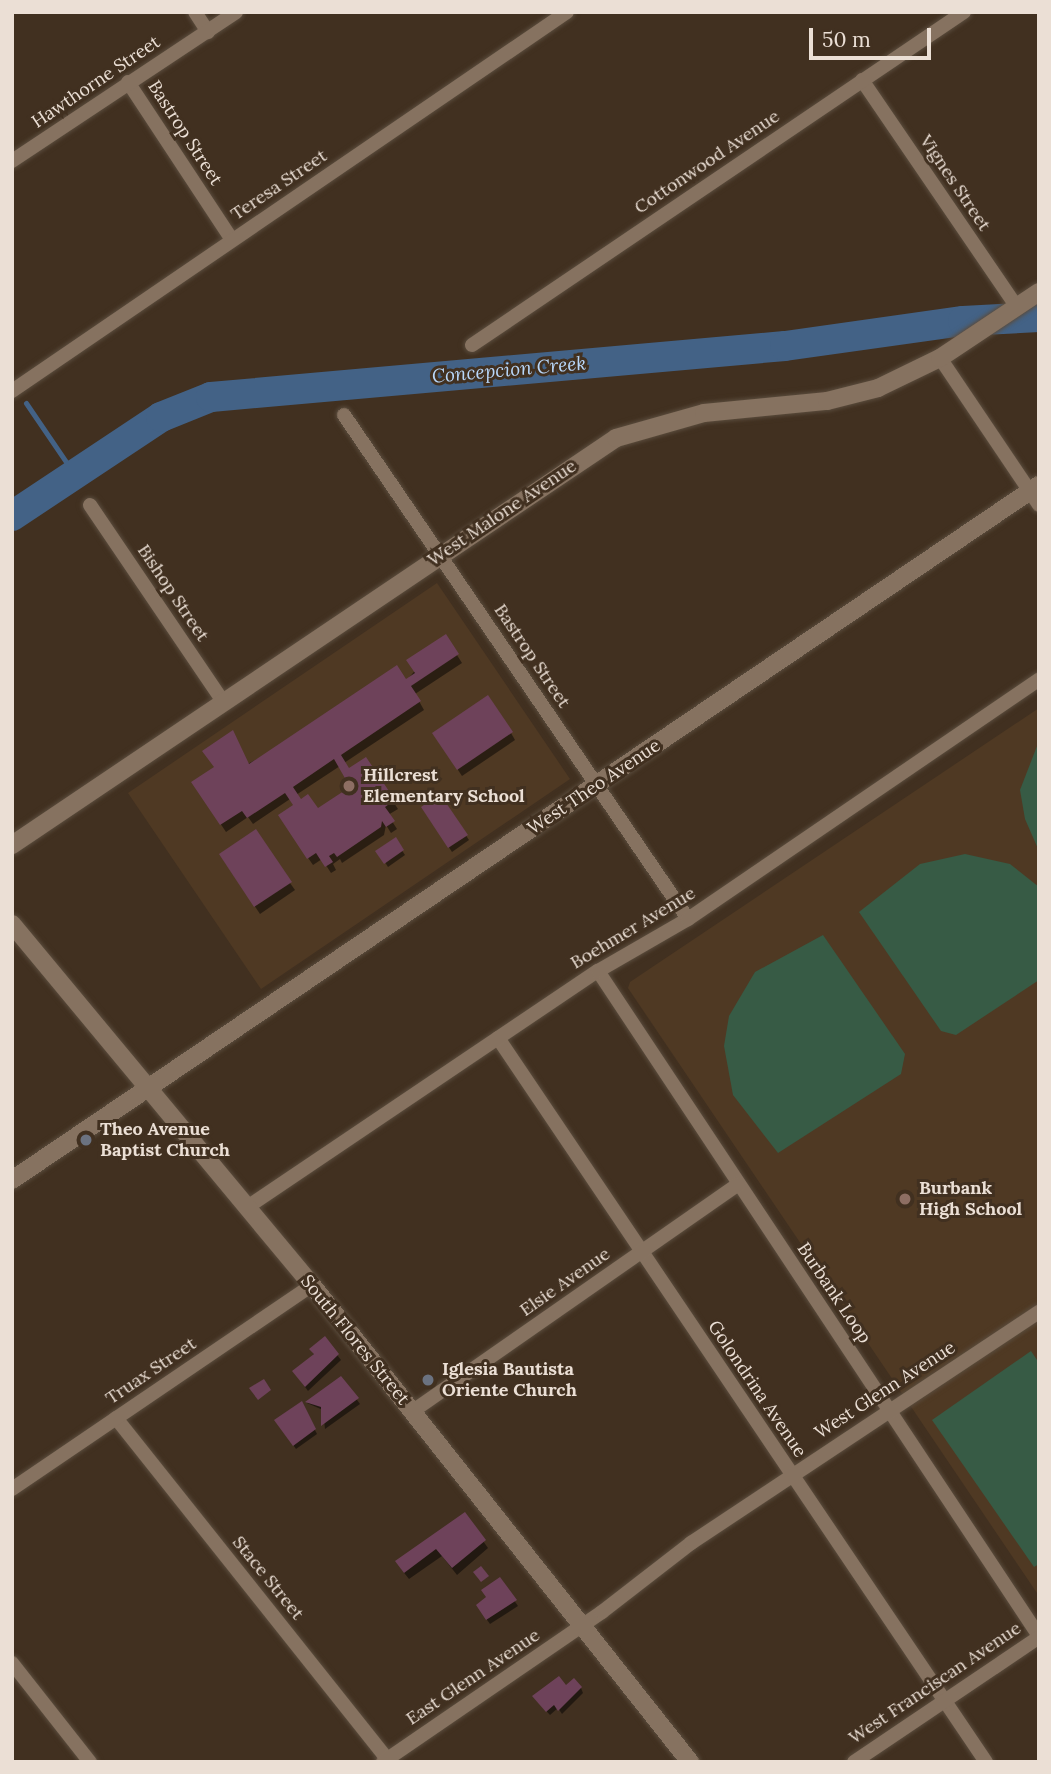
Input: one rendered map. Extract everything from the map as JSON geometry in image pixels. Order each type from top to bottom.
[{"type":"street","points":[[195,12],[208,32]]},
{"type":"street","name":"Hawthorne Street","points":[[12,161],[236,12]]},
{"type":"street","name":"Teresa Street","points":[[12,391],[567,12]]},
{"type":"street","name":"Cottonwood Avenue","points":[[472,345],[964,12]]},
{"type":"street","name":"Vignes Street","points":[[862,80],[1017,307]]},
{"type":"street","name":"Bastrop Street","points":[[128,82],[232,240]]},
{"type":"street","name":"West Malone Avenue","points":[[12,845],[586,456],[639,429],[704,413],[827,401],[878,388],[940,358],[1039,292]]},
{"type":"street","points":[[940,358],[1036,494]]},
{"type":"street","name":"Bastrop Street","points":[[344,415],[688,919]]},
{"type":"street","name":"West Theo Avenue","points":[[12,1180],[597,785],[1036,494]]},
{"type":"street","name":"Bishop Street","points":[[90,505],[224,703]]},
{"type":"street","name":"Boehmer Avenue","points":[[246,1208],[598,971],[688,919],[1039,680]]},
{"type":"street","name":"South Flores Street","points":[[12,924],[312,1285],[690,1762]]},
{"type":"street","name":"Burbank Loop","points":[[598,971],[1039,1636]]},
{"type":"street","name":"Golondrina Avenue","points":[[498,1038],[986,1762]]},
{"type":"street","name":"Elsie Avenue","points":[[413,1411],[738,1184]]},
{"type":"street","name":"Truax Street","points":[[12,1489],[312,1285]]},
{"type":"street","name":"West Glenn Avenue","points":[[584,1625],[691,1543],[1039,1312]]},
{"type":"street","name":"Stace Street","points":[[116,1418],[387,1761]]},
{"type":"street","name":"East Glenn Avenue","points":[[387,1761],[584,1625]]},
{"type":"street","name":"West Franciscan Avenue","points":[[854,1762],[1039,1636]]},
{"type":"street","points":[[12,1663],[90,1762]]},
{"type":"shaded area","name":"Hillcrest Elementary School","points":[[437,583],[570,779],[261,989],[128,793]]},
{"type":"shaded area","name":"Burbank High School","points":[[1039,708],[1039,1596],[628,988],[630,982]]},
{"type":"green space","points":[[1039,741],[1039,851],[1025,819],[1020,790]]},
{"type":"green space","points":[[965,854],[1010,864],[1039,887],[1039,980],[956,1035],[941,1031],[859,912],[920,864]]},
{"type":"green space","points":[[823,935],[905,1054],[901,1074],[778,1153],[733,1095],[724,1046],[729,1016],[755,972]]},
{"type":"green space","points":[[1031,1351],[1039,1363],[1039,1564],[1034,1567],[932,1420]]},
{"type":"building","points":[[446,634],[459,654],[411,686],[421,701],[341,755],[349,768],[366,757],[395,800],[385,807],[395,821],[386,827],[382,821],[381,827],[337,857],[334,853],[329,856],[333,862],[325,867],[316,853],[307,859],[278,815],[293,805],[285,793],[247,818],[242,811],[220,825],[191,782],[214,767],[202,751],[233,730],[249,764],[397,665],[406,679],[415,673],[406,660]],"holes":[[[334,759],[350,787],[318,808],[308,794],[301,799],[293,787]]]},
{"type":"building","points":[[488,695],[513,732],[457,770],[432,733]]},
{"type":"building","points":[[440,794],[468,835],[448,848],[421,807]]},
{"type":"building","points":[[256,829],[292,882],[254,907],[219,854]]},
{"type":"building","points":[[396,837],[404,850],[384,864],[375,851]]},
{"type":"building","points":[[325,1336],[339,1354],[305,1387],[292,1371],[314,1354],[309,1349]]},
{"type":"building","points":[[341,1376],[359,1398],[321,1426],[321,1407],[305,1402]]},
{"type":"building","points":[[264,1379],[271,1390],[258,1400],[249,1388]]},
{"type":"building","points":[[302,1401],[316,1429],[293,1446],[274,1420]]},
{"type":"building","points":[[465,1512],[486,1540],[452,1568],[436,1549],[404,1573],[395,1561]]},
{"type":"building","points":[[481,1566],[489,1576],[481,1582],[473,1572]]},
{"type":"building","points":[[500,1577],[517,1600],[486,1620],[476,1605],[486,1597],[481,1590]]},
{"type":"building","points":[[559,1676],[566,1685],[574,1678],[582,1687],[558,1711],[554,1705],[546,1712],[532,1696]]},
{"type":"waterway","name":"Concepcion Creek","points":[[12,516],[161,417],[211,397],[785,346],[963,321],[1039,317]]},
{"type":"waterway","points":[[26,403],[75,475]]},
{"type":"place","name":"Hillcrest Elementary School","points":[[349,786]]},
{"type":"place","name":"Theo Avenue Baptist Church","points":[[86,1140]]},
{"type":"place","name":"Burbank High School","points":[[905,1199]]},
{"type":"place","name":"Iglesia Bautista Oriente Church","points":[[428,1380]]}]
